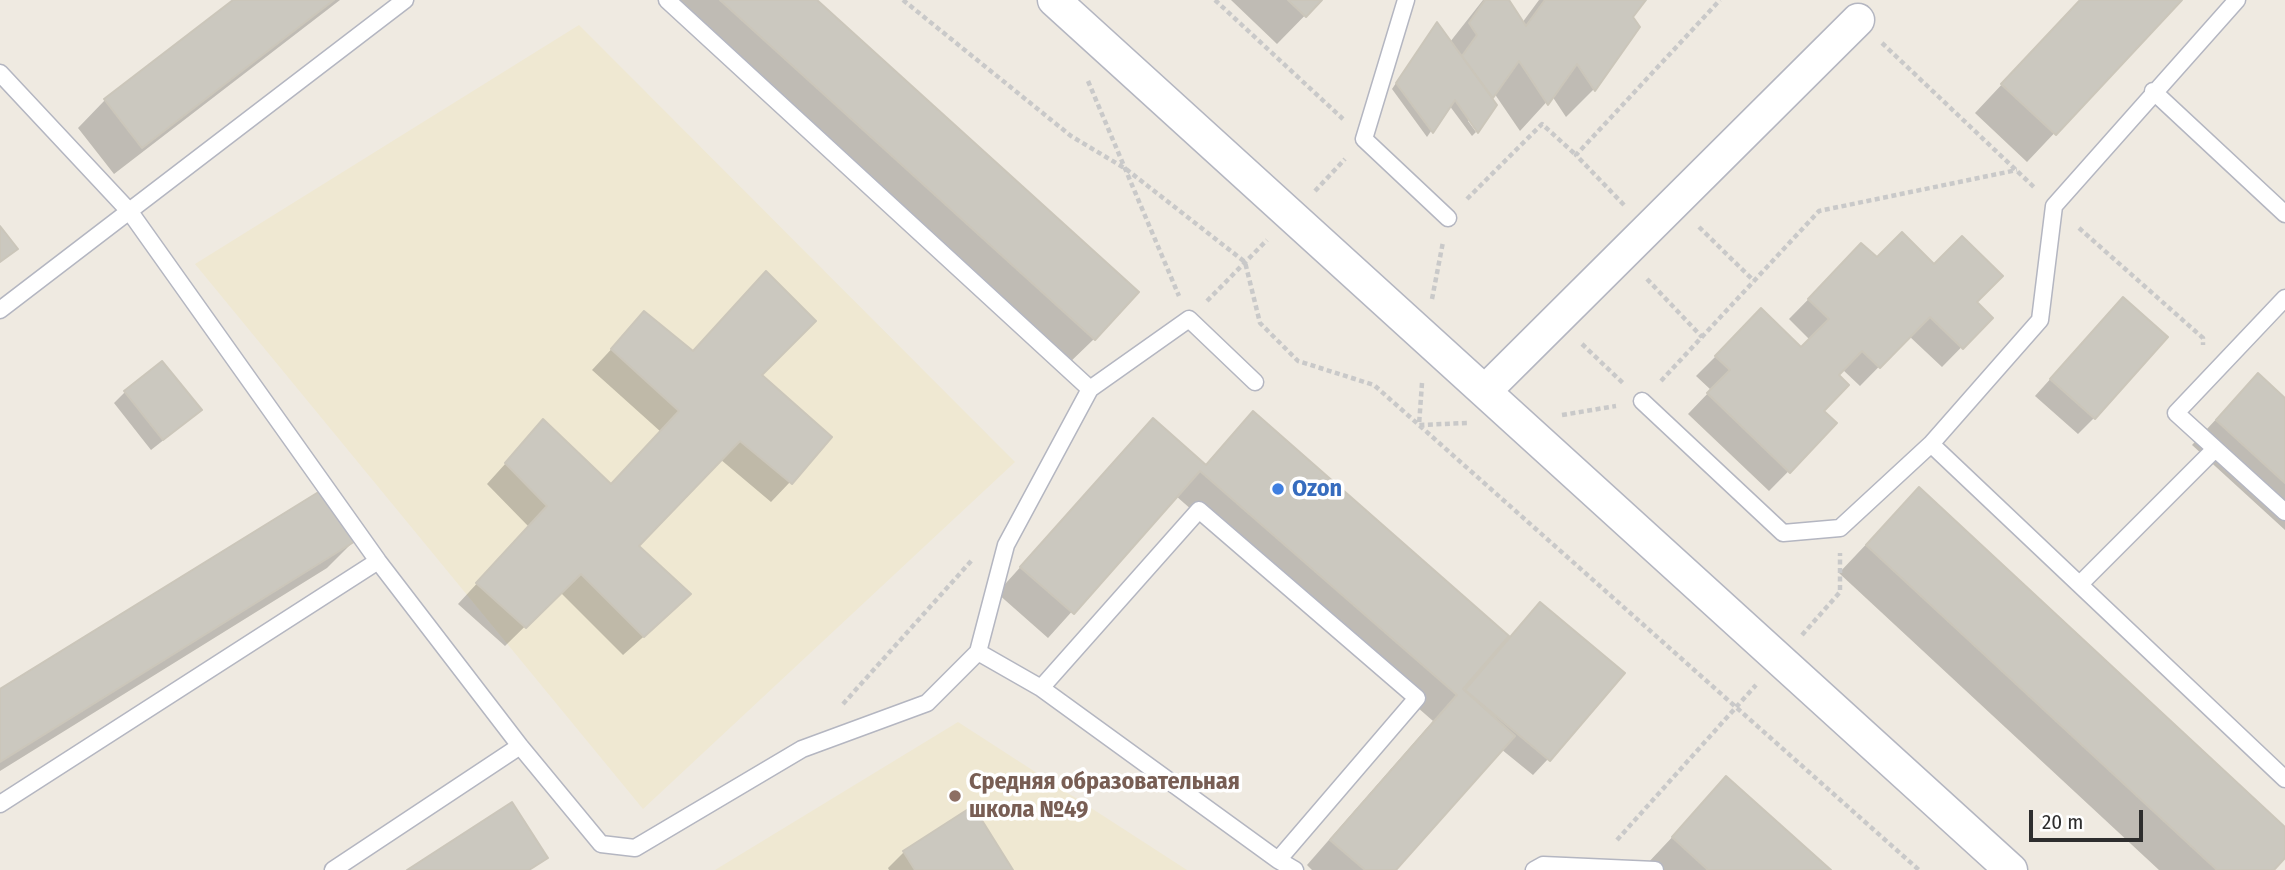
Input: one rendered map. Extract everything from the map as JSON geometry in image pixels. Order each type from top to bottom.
[{"type":"street","points":[[1054,0],[2011,870]]},
{"type":"street","points":[[1485,391],[1858,20]]},
{"type":"lane","points":[[0,310],[405,0]]},
{"type":"lane","points":[[667,0],[1090,389]]},
{"type":"lane","points":[[1406,0],[1364,139],[1448,218]]},
{"type":"lane","points":[[1642,401],[1783,533],[1840,528],[1931,444],[2040,320],[2054,206],[2237,0]]},
{"type":"lane","points":[[0,73],[130,212],[378,561],[520,746],[601,844],[635,848],[802,749],[927,703],[978,652],[1006,545],[1090,389],[1189,319],[1255,382]]},
{"type":"lane","points":[[2154,92],[2285,214]]},
{"type":"lane","points":[[2285,298],[2176,413],[2285,512]]},
{"type":"lane","points":[[1931,444],[2285,779]]},
{"type":"lane","points":[[2080,584],[2215,449]]},
{"type":"lane","points":[[1041,688],[1199,510],[1417,698],[1278,860]]},
{"type":"lane","points":[[0,804],[378,561]]},
{"type":"lane","points":[[978,652],[1041,688],[1295,870]]},
{"type":"lane","points":[[333,870],[520,746]]},
{"type":"lane","points":[[1534,870],[1543,865],[1655,870]]},
{"type":"path","points":[[903,0],[1071,136],[1126,169],[1245,262],[1260,323],[1298,361],[1374,386],[1919,870]]},
{"type":"path","points":[[1215,0],[1364,139]]},
{"type":"path","points":[[1576,155],[1720,0]]},
{"type":"path","points":[[1858,20],[2054,206],[2203,338],[2207,380]]},
{"type":"path","points":[[1085,73],[1189,319]]},
{"type":"path","points":[[1425,337],[1448,218],[1542,124],[1647,228]]},
{"type":"path","points":[[1557,320],[1642,401],[1819,211],[2017,170]]},
{"type":"path","points":[[1673,202],[1754,281]]},
{"type":"path","points":[[1622,253],[1702,337]]},
{"type":"path","points":[[1592,866],[1840,592],[1840,528]]},
{"type":"path","points":[[838,709],[973,559]]},
{"type":"shaded area","points":[[579,25],[1015,462],[643,809],[195,264]]},
{"type":"shaded area","name":"Средняя образовательная школа №49","points":[[958,722],[1187,870],[715,870]]},
{"type":"building","points":[[233,0],[334,0],[142,148],[104,99]]},
{"type":"building","points":[[720,0],[817,0],[1139,292],[1095,340]]},
{"type":"building","points":[[1288,0],[1322,0],[1306,17]]},
{"type":"building","points":[[1485,0],[1509,0],[1526,26],[1545,0],[1646,0],[1633,17],[1640,27],[1595,91],[1577,64],[1548,105],[1519,61],[1493,98],[1462,56],[1477,35],[1469,23]]},
{"type":"building","points":[[2080,0],[2182,0],[2056,135],[2001,84]]},
{"type":"building","points":[[1437,22],[1497,105],[1478,133],[1455,100],[1433,133],[1396,83]]},
{"type":"building","points":[[0,226],[18,249],[0,262]]},
{"type":"building","points":[[1902,232],[1934,264],[1962,236],[2003,276],[1977,302],[1993,318],[1963,349],[1930,317],[1880,368],[1862,351],[1839,375],[1849,385],[1824,411],[1837,423],[1790,473],[1707,393],[1730,370],[1715,356],[1761,308],[1801,347],[1829,319],[1808,299],[1861,243],[1877,257]]},
{"type":"building","points":[[766,271],[816,321],[762,375],[832,437],[792,484],[740,441],[639,546],[691,594],[644,637],[581,574],[526,628],[476,583],[547,506],[505,463],[543,419],[611,484],[679,411],[611,349],[644,311],[693,351]]},
{"type":"building","points":[[2123,297],[2168,337],[2095,419],[2050,379]]},
{"type":"building","points":[[162,361],[202,410],[163,440],[124,391]]},
{"type":"building","points":[[2258,373],[2285,398],[2285,483],[2216,420]]},
{"type":"building","points":[[1253,411],[1509,636],[1463,689],[1515,736],[1396,870],[1365,870],[1330,840],[1457,695],[1200,471],[1074,614],[1020,567],[1153,418],[1206,465]]},
{"type":"building","points":[[1919,487],[2285,827],[2285,858],[2274,870],[2217,870],[1866,545]]},
{"type":"building","points":[[325,488],[357,540],[0,762],[0,689]]},
{"type":"building","points":[[1540,602],[1625,673],[1550,761],[1465,690]]},
{"type":"building","points":[[1726,776],[1831,870],[1708,870],[1672,837]]},
{"type":"building","points":[[512,802],[548,858],[529,870],[407,870]]},
{"type":"building","points":[[973,806],[1013,870],[915,870],[903,851]]},
{"type":"place","name":"Ozon","points":[[1278,489]]},
{"type":"place","name":"Средняя образовательная школа №49","points":[[955,796]]}]
